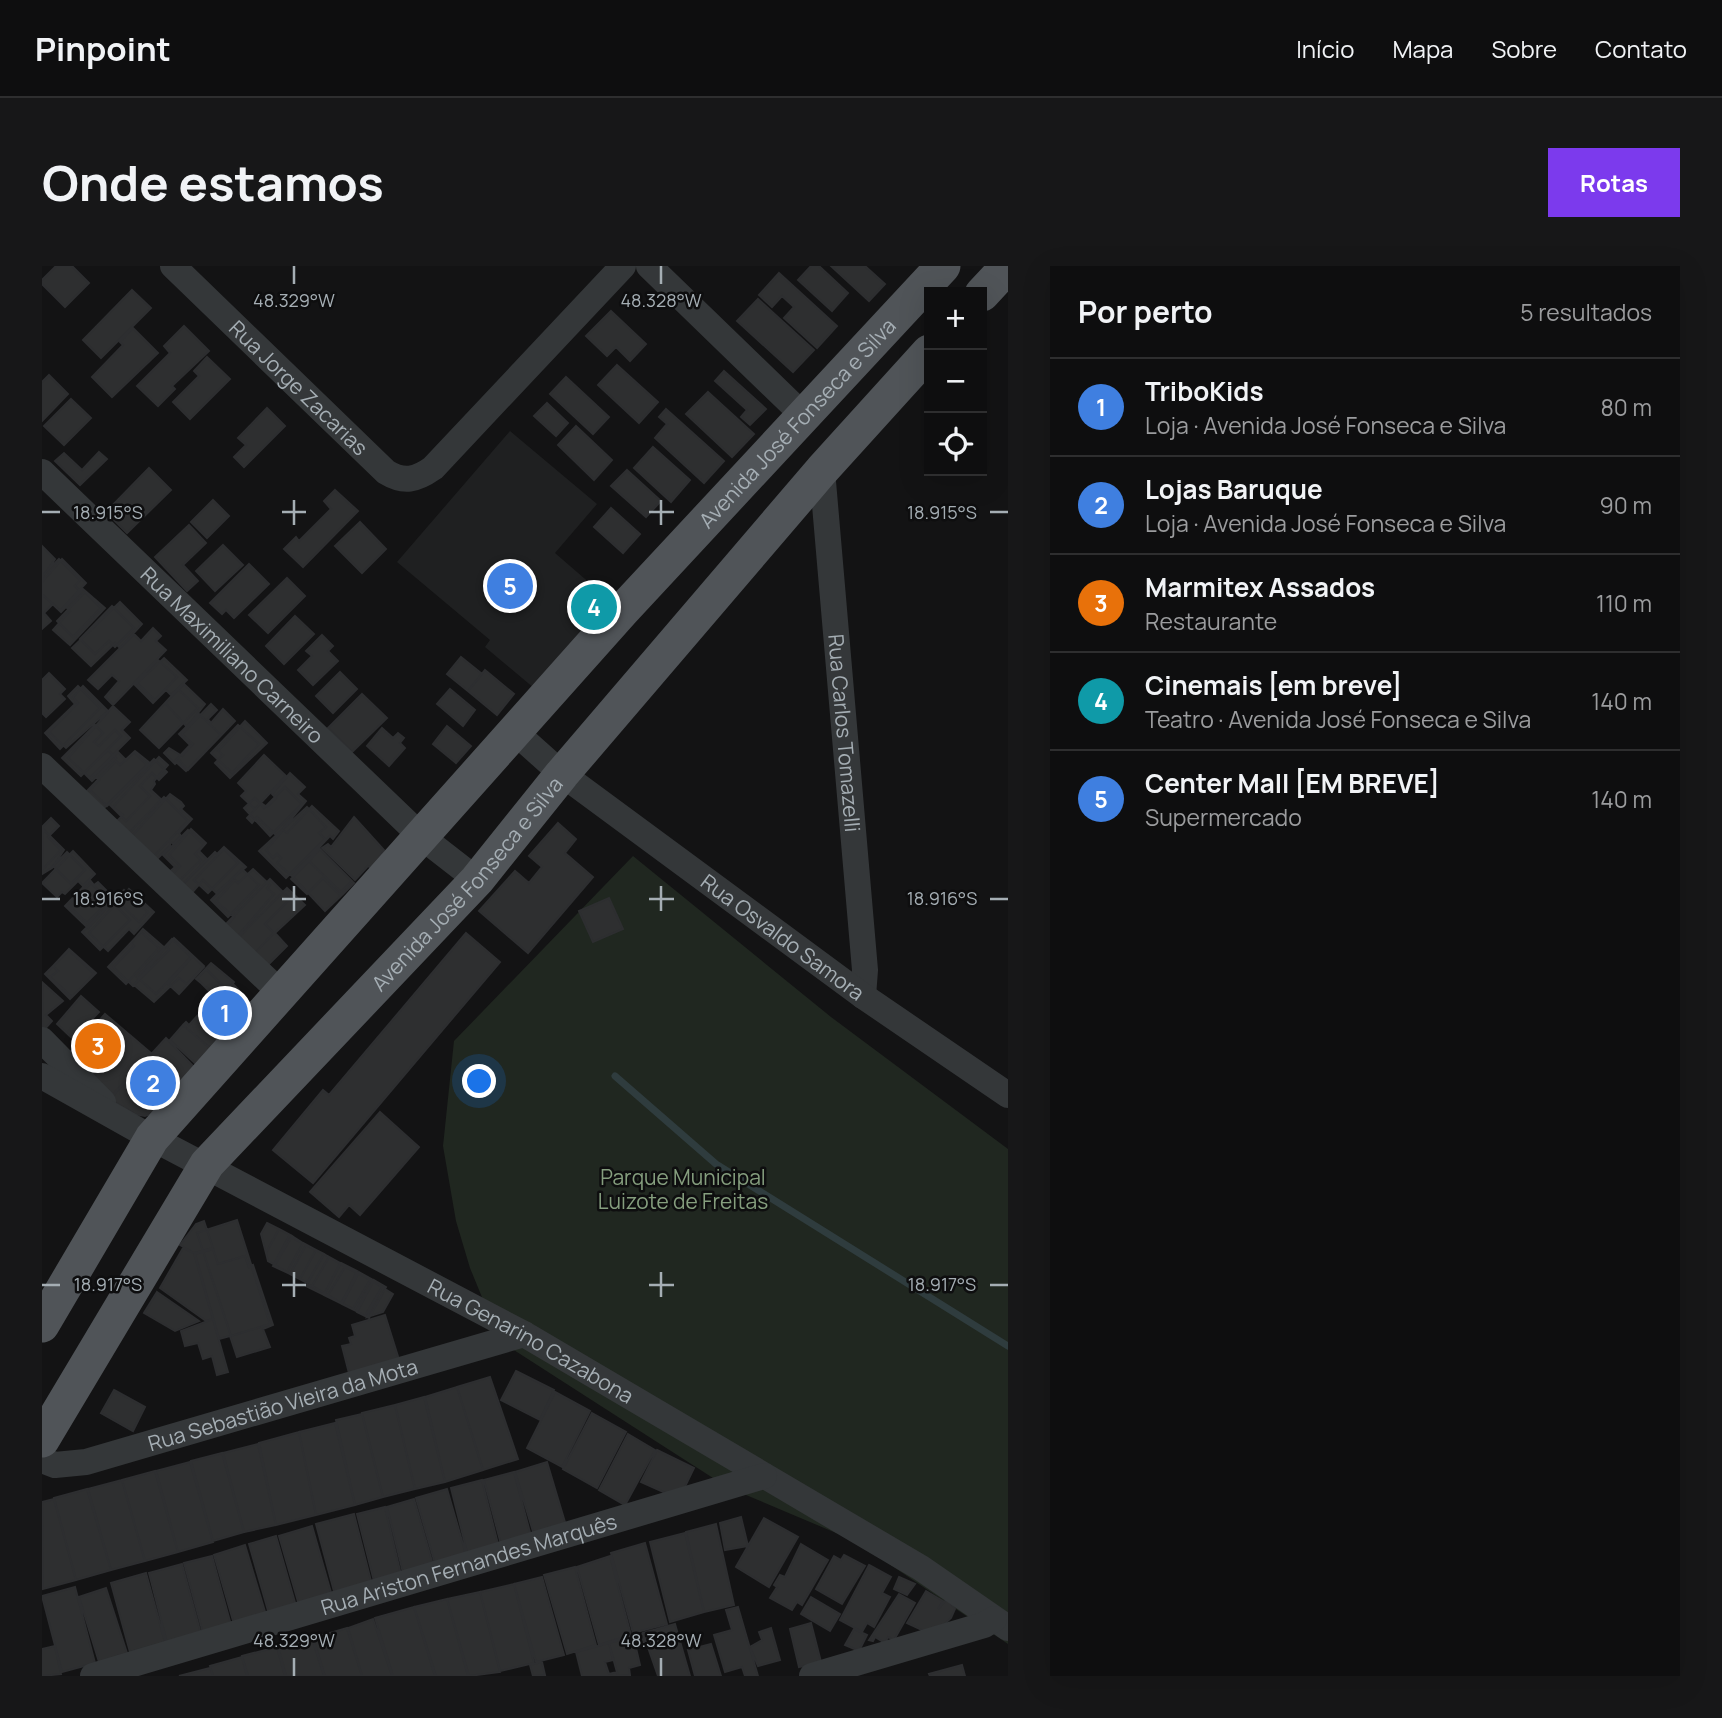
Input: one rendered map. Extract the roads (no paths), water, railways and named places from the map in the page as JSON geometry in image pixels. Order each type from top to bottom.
[{"type":"main road","name":"Avenida José Fonseca e Silva","points":[[44,1318],[152,1138],[280,992],[423,838],[631,601],[943,266]]},
{"type":"main road","points":[[987,289],[1008,266]]},
{"type":"main road","name":"Avenida José Fonseca e Silva","points":[[42,1440],[207,1164],[477,880],[562,774],[822,470],[924,358]]},
{"type":"street","name":"Rua Jorge Zacarias","points":[[173,266],[386,472],[399,480],[418,478],[433,468],[623,266]]},
{"type":"street","points":[[649,266],[804,416]]},
{"type":"street","name":"Rua Carlos Tomazelli","points":[[822,470],[864,956],[863,996]]},
{"type":"street","name":"Rua Maximiliano Carneiro","points":[[47,486],[423,838],[477,880]]},
{"type":"street","name":"Rua Osvaldo Samora","points":[[516,733],[562,774],[863,996],[1008,1095]]},
{"type":"street","points":[[42,766],[280,992]]},
{"type":"street","points":[[42,1040],[93,1089],[112,1115]]},
{"type":"street","name":"Rua Genarino Cazabona","points":[[42,1076],[152,1138],[207,1164],[524,1334],[922,1568],[1001,1623]]},
{"type":"street","name":"Rua Sebastião Vieira da Mota","points":[[42,1460],[55,1465],[86,1462],[524,1334]]},
{"type":"street","name":"Rua Ariston Fernandes Marquês","points":[[93,1676],[764,1476]]},
{"type":"street","points":[[812,1676],[984,1625],[1001,1623]]},
{"type":"waterway","points":[[615,1076],[716,1164],[1008,1346]]},
{"type":"place","name":"Center Mall [EM BREVE]","points":[[510,586]]},
{"type":"place","name":"Cinemais [em breve]","points":[[594,607]]},
{"type":"place","name":"TriboKids","points":[[225,1013]]},
{"type":"place","name":"Marmitex Assados","points":[[98,1046]]},
{"type":"place","name":"Lojas Baruque","points":[[153,1083]]},
{"type":"park label","name":"Parque Municipal Luizote de Freitas","points":[[683,1189]]}]
